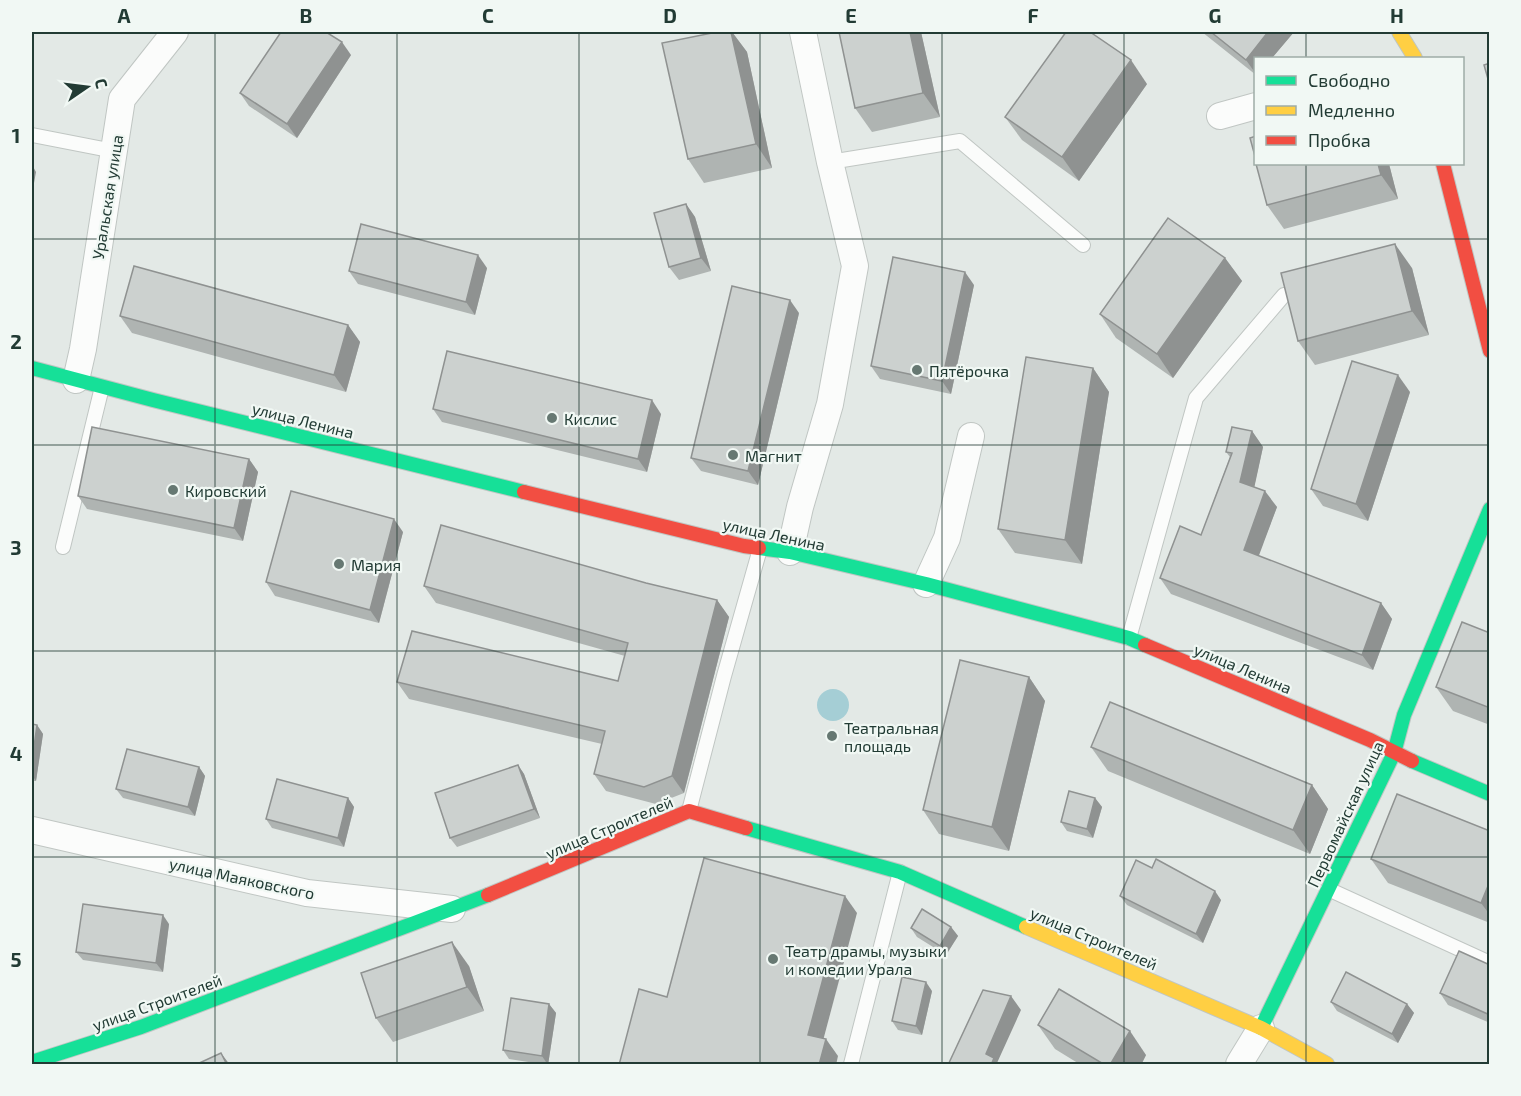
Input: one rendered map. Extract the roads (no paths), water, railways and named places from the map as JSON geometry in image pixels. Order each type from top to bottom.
[{"type":"main road","points":[[1399,32],[1414,57]]},
{"type":"main road","points":[[1409,32],[1415,57]]},
{"type":"main road","points":[[1443,165],[1490,351]]},
{"type":"main road","name":"улица Ленина","points":[[32,368],[760,549],[790,552],[927,584],[1130,638],[1370,740],[1394,753],[1490,794]]},
{"type":"main road","name":"Первомайская улица","points":[[1261,1028],[1394,753],[1404,715],[1490,509]]},
{"type":"main road","name":"улица Строителей","points":[[32,1062],[141,1027],[456,909],[689,811],[900,872],[1261,1028],[1327,1065]]},
{"type":"street","name":"Уральская улица","points":[[76,380],[83,349],[122,99],[175,32]]},
{"type":"street","points":[[790,552],[800,507],[830,404],[855,266],[830,162],[803,32]]},
{"type":"street","points":[[1220,116],[1254,107]]},
{"type":"street","points":[[927,584],[947,538],[971,436]]},
{"type":"street","name":"улица Маяковского","points":[[32,830],[307,893],[456,909]]},
{"type":"street","points":[[1239,1065],[1261,1028]]},
{"type":"lane","points":[[32,135],[114,151]]},
{"type":"lane","points":[[830,162],[960,141],[1083,245]]},
{"type":"lane","points":[[1130,638],[1196,398],[1284,295]]},
{"type":"lane","points":[[63,547],[102,387]]},
{"type":"lane","points":[[689,811],[760,549]]},
{"type":"lane","points":[[851,1065],[900,872]]},
{"type":"lane","points":[[1328,889],[1490,963]]},
{"type":"water","points":[[833,689],[844,694],[849,705],[844,716],[833,721],[822,716],[817,705],[822,694]]},
{"type":"place","name":"Пятёрочка","points":[[917,370]]},
{"type":"place","name":"Кислис","points":[[552,418]]},
{"type":"place","name":"Магнит","points":[[733,455]]},
{"type":"place","name":"Кировский","points":[[173,490]]},
{"type":"place","name":"Мария","points":[[339,564]]},
{"type":"place","name":"Театральная площадь","points":[[832,736]]},
{"type":"place","name":"Театр драмы, музыки и комедии Урала","points":[[773,959]]}]
